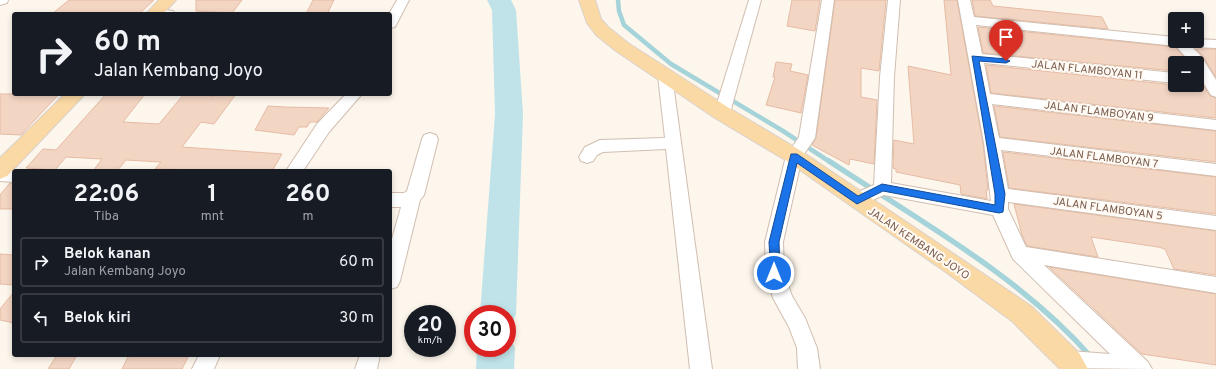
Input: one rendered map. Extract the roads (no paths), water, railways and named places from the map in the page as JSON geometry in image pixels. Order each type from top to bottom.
[{"type":"main road","points":[[160,12],[168,0]]},
{"type":"main road","name":"JALAN KEMBANG JOYO","points":[[586,0],[593,20],[602,31],[665,76],[722,113],[794,156],[1022,314],[1072,365]]},
{"type":"main road","points":[[0,171],[74,96]]},
{"type":"street","points":[[392,20],[403,0]]},
{"type":"street","points":[[722,113],[755,0]]},
{"type":"street","points":[[809,369],[807,348],[798,324],[783,298],[774,273],[774,242],[794,156],[807,138],[828,0]]},
{"type":"street","points":[[857,200],[882,188],[887,77],[894,0]]},
{"type":"street","points":[[964,0],[992,143],[1000,202],[1020,254],[1141,369]]},
{"type":"street","points":[[968,24],[974,21],[1168,41]]},
{"type":"street","points":[[1204,43],[1216,44]]},
{"type":"street","points":[[1186,48],[1196,59],[1210,84]]},
{"type":"street","name":"JALAN FLAMBOYAN 11","points":[[975,58],[1168,77]]},
{"type":"street","points":[[665,76],[701,369]]},
{"type":"street","points":[[295,169],[323,128],[353,96]]},
{"type":"street","name":"JALAN FLAMBOYAN 9","points":[[983,98],[1216,124]]},
{"type":"street","points":[[392,273],[430,139]]},
{"type":"street","points":[[587,157],[591,151],[600,146],[673,143]]},
{"type":"street","name":"JALAN FLAMBOYAN 7","points":[[992,143],[1216,170]]},
{"type":"street","points":[[0,175],[12,176]]},
{"type":"street","name":"JALAN FLAMBOYAN 5","points":[[882,188],[1000,202],[1216,223]]},
{"type":"street","points":[[392,200],[408,200],[412,198]]},
{"type":"street","points":[[1020,254],[1216,285]]},
{"type":"street","points":[[204,369],[209,357]]},
{"type":"street","points":[[366,369],[369,357]]},
{"type":"street","points":[[1072,365],[1096,362],[1141,369]]},
{"type":"waterway","points":[[498,305],[509,114],[504,10],[499,0]]},
{"type":"waterway","points":[[618,0],[619,11],[624,25],[671,64],[783,131],[830,162]]},
{"type":"waterway","points":[[829,161],[967,251],[1000,275],[1033,300],[1091,357]]},
{"type":"waterway","points":[[495,369],[496,357]]}]
